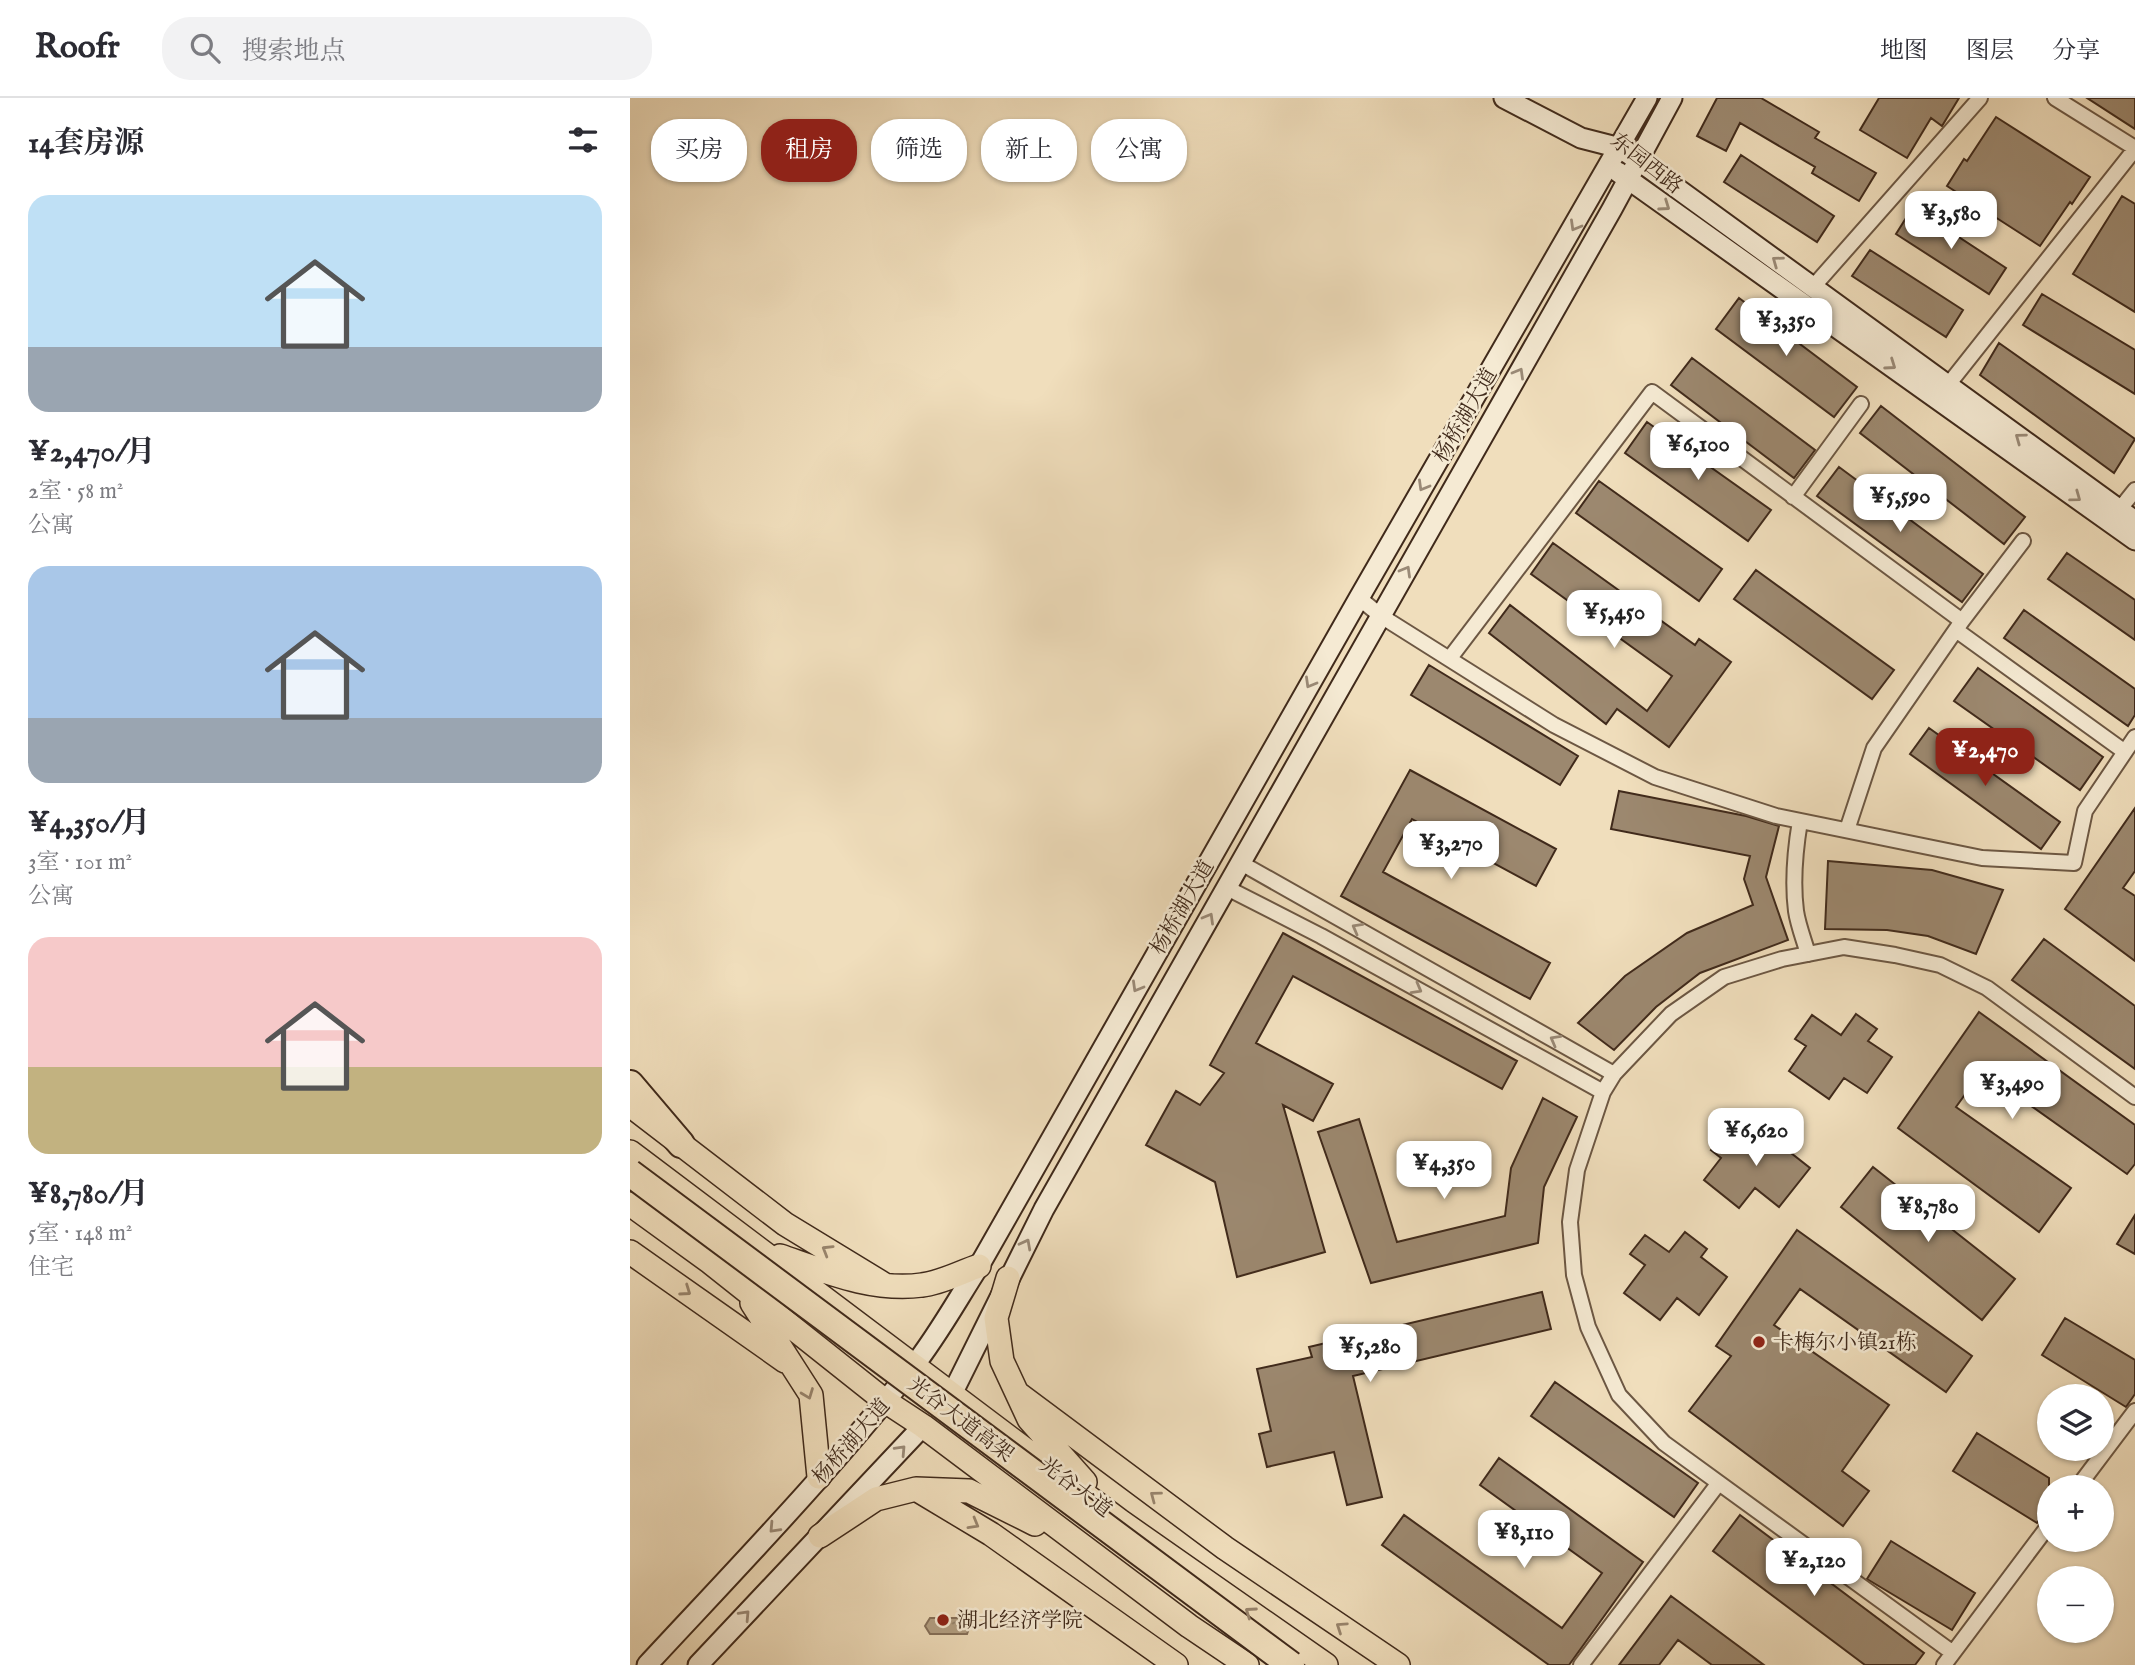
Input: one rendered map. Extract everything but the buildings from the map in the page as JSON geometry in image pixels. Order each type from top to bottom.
[{"type":"highway","points":[[630,1084],[681,1144]]},
{"type":"highway","name":"光谷大道高架","points":[[634,1158],[1291,1665]]},
{"type":"highway","name":"光谷大道高架","points":[[630,1191],[1265,1665]]},
{"type":"main road","points":[[1504,98],[1581,138]]},
{"type":"main road","name":"杨桥湖大道","points":[[647,1665],[886,1401],[915,1366],[979,1266],[1647,98]]},
{"type":"main road","name":"杨桥湖大道","points":[[698,1665],[952,1394],[1044,1209],[1672,98]]},
{"type":"main road","name":"东园西路","points":[[1581,138],[1620,148],[1638,160],[2127,516]]},
{"type":"main road","name":"东园西路","points":[[1581,138],[1609,167],[2135,540]]},
{"type":"main road","points":[[630,1105],[785,1224],[886,1285]]},
{"type":"main road","name":"光谷大道","points":[[634,1158],[1119,1521],[1326,1665]]},
{"type":"main road","name":"光谷大道","points":[[630,1204],[710,1262],[886,1401],[1203,1636],[1247,1665]]},
{"type":"main road","points":[[757,1248],[830,1274],[886,1285],[923,1285],[979,1266]]},
{"type":"main road","points":[[630,1252],[794,1367]]},
{"type":"main road","points":[[710,1262],[754,1305],[811,1395],[819,1477]]},
{"type":"main road","points":[[1008,1278],[996,1318],[1002,1360],[1017,1393],[1030,1419],[1119,1521]]},
{"type":"main road","points":[[1017,1393],[1225,1548],[1398,1665]]},
{"type":"main road","points":[[820,1536],[876,1499],[916,1489],[969,1492],[1085,1548]]},
{"type":"main road","points":[[916,1489],[990,1534],[1176,1665]]},
{"type":"main road","points":[[1203,1636],[1227,1665]]},
{"type":"street","points":[[1813,287],[1980,98]]},
{"type":"street","points":[[1948,386],[2135,148],[2055,98]]},
{"type":"street","points":[[1450,659],[1652,392],[1793,496],[2125,752]]},
{"type":"street","points":[[1793,496],[1861,404]]},
{"type":"street","points":[[2127,516],[2135,489]]},
{"type":"street","points":[[1847,830],[1874,748],[1959,626],[2023,541]]},
{"type":"street","points":[[1359,598],[1381,616],[1554,725],[1655,777],[1776,816],[1982,858],[2074,863],[2085,811],[2135,737]]},
{"type":"street","points":[[1800,821],[1795,848],[1796,913],[1808,954]]},
{"type":"street","points":[[1241,863],[1614,1074]]},
{"type":"street","points":[[1227,888],[1321,936],[1603,1092]]},
{"type":"street","points":[[2037,1541],[1949,1659],[1664,1443],[1619,1395],[1588,1328],[1574,1275],[1570,1222],[1577,1170],[1603,1092],[1614,1074],[1671,1014],[1724,977],[1782,959],[1844,947],[1940,965],[1987,988],[2135,1097]]},
{"type":"street","points":[[2087,1475],[2135,1411]]},
{"type":"street","points":[[1581,1665],[1718,1484]]},
{"type":"water","points":[[930,1618],[965,1618],[971,1623],[967,1634],[930,1634],[925,1626]]},
{"type":"place","name":"卡梅尔小镇21栋","points":[[1759,1342]]},
{"type":"place","name":"湖北经济学院","points":[[943,1620]]}]
